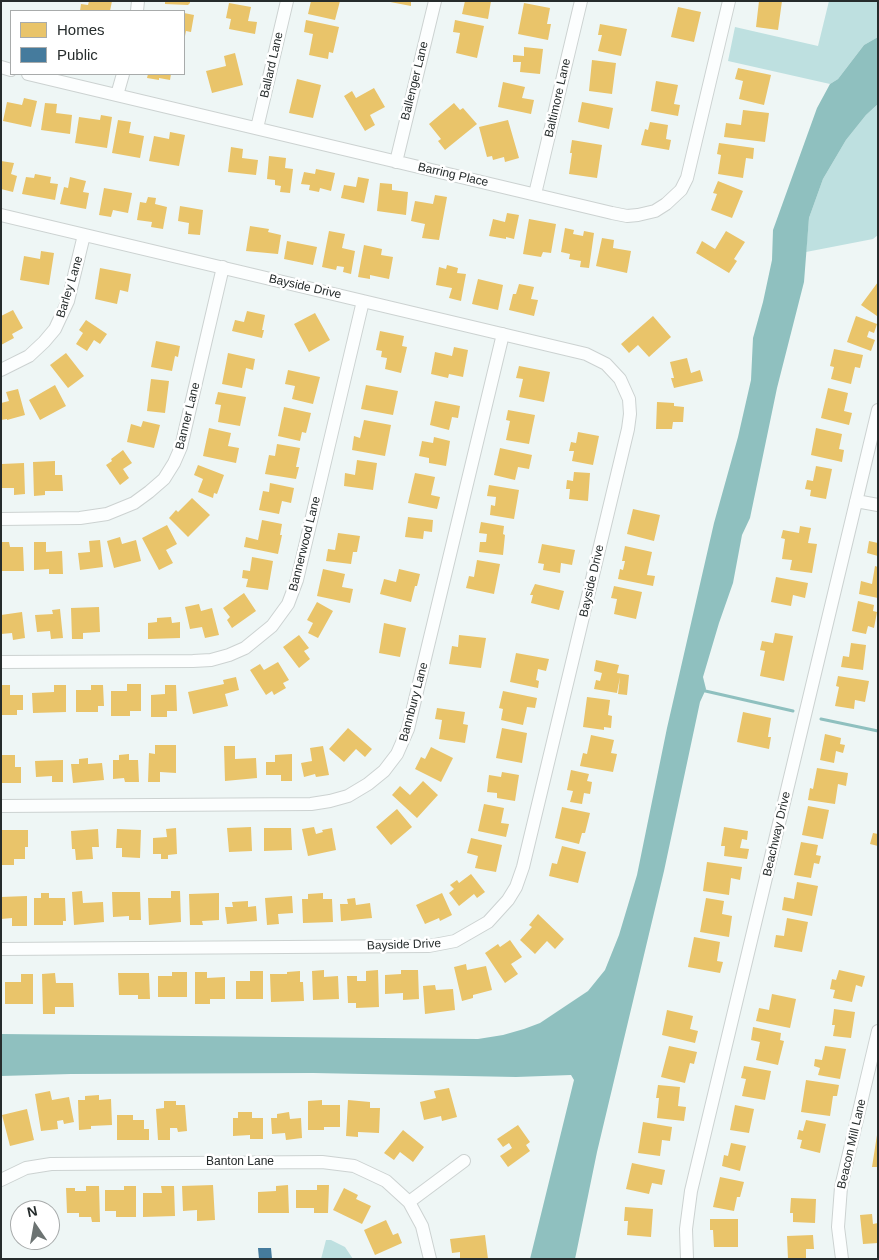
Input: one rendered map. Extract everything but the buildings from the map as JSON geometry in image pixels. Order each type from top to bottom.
[{"type":"street","name":"Ballard Lane","points":[[257,128],[287,1]]},
{"type":"street","name":"Ballenger Lane","points":[[396,162],[435,1]]},
{"type":"street","name":"Baltimore Lane","points":[[535,194],[582,1]]},
{"type":"street","name":"Barring Place","points":[[32,75],[627,216],[655,211],[676,195],[684,184],[729,1]]},
{"type":"street","points":[[117,95],[122,75]]},
{"type":"street","name":"Bayside Drive","points":[[1,215],[578,352],[599,360],[612,369],[623,385],[628,399],[630,414],[523,867],[516,887],[502,908],[488,922],[455,941],[429,946],[1,949]]},
{"type":"street","name":"Barley Lane","points":[[1,370],[29,356],[55,330],[68,301],[84,235]]},
{"type":"street","name":"Banner Lane","points":[[1,519],[80,518],[107,514],[134,503],[164,478],[174,463],[181,447],[224,267]]},
{"type":"street","name":"Bannerwood Lane","points":[[1,662],[211,660],[245,648],[272,626],[288,604],[297,580],[363,301]]},
{"type":"street","name":"Bannbury Lane","points":[[1,806],[311,804],[330,802],[348,796],[368,784],[384,771],[397,754],[408,729],[503,334]]},
{"type":"street","name":"Beachway Drive","points":[[687,1259],[686,1228],[691,1191],[878,410]]},
{"type":"street","points":[[856,501],[878,505]]},
{"type":"street","name":"Beacon Mill Lane","points":[[842,1259],[838,1227],[841,1187],[878,1031]]},
{"type":"street","points":[[409,1202],[464,1161]]},
{"type":"street","name":"Banton Lane","points":[[1,1180],[18,1171],[51,1164],[322,1162],[354,1166],[386,1181],[409,1202],[422,1226],[430,1259]]},
{"type":"shaded area","points":[[829,1],[878,1],[878,37],[864,45],[838,79],[830,84],[728,61],[735,27],[818,46]]},
{"type":"shaded area","points":[[878,37],[878,104],[866,115],[846,140],[823,179],[809,218],[804,282],[777,388],[750,518],[742,535],[733,583],[703,677],[706,689],[700,702],[664,871],[597,1152],[575,1259],[530,1259],[574,1080],[571,1075],[516,1077],[313,1073],[1,1076],[1,1034],[478,1039],[503,1035],[540,1023],[588,991],[605,970],[619,935],[637,875],[667,728],[714,523],[738,437],[751,380],[753,338],[772,260],[773,230],[817,108],[830,84],[838,79],[864,45]]},
{"type":"shaded area","points":[[878,104],[878,235],[873,239],[806,252],[809,218],[823,179],[846,140],[866,115]]},
{"type":"shaded area","points":[[326,1240],[331,1240],[345,1247],[353,1259],[321,1259]]},
{"type":"waterway","points":[[701,690],[793,711]]},
{"type":"waterway","points":[[821,719],[878,731]]}]
